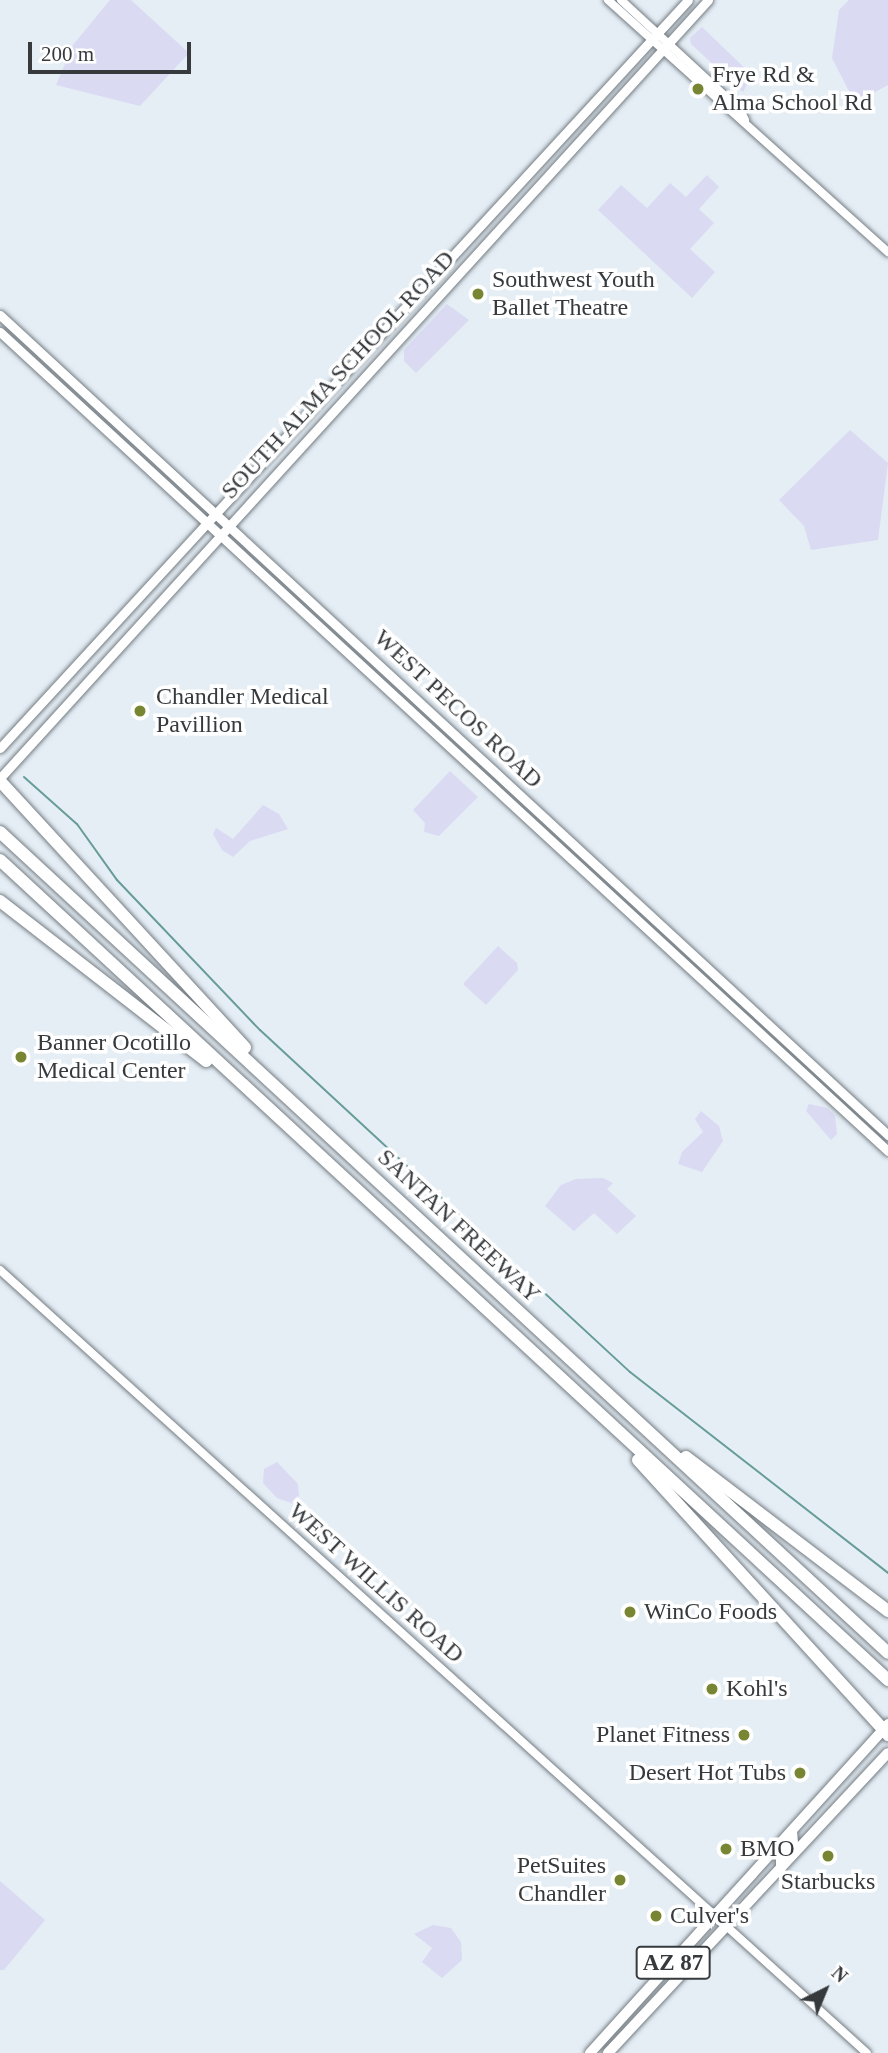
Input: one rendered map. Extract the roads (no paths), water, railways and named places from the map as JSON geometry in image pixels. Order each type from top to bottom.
[{"type":"highway","points":[[0,779],[340,1145]]},
{"type":"highway","name":"SANTAN FREEWAY","points":[[0,832],[888,1653]]},
{"type":"highway","name":"SANTAN FREEWAY","points":[[0,860],[888,1680]]},
{"type":"highway","points":[[0,901],[296,1134]]},
{"type":"highway","points":[[579,1395],[886,1729]]},
{"type":"highway","points":[[609,1395],[888,1611]]},
{"type":"main road","name":"SOUTH ALMA SCHOOL ROAD","points":[[0,748],[688,0]]},
{"type":"main road","name":"SOUTH ALMA SCHOOL ROAD","points":[[0,779],[218,534],[708,0]]},
{"type":"main road","name":"WEST PECOS ROAD","points":[[0,315],[229,523],[888,1135]]},
{"type":"main road","name":"WEST PECOS ROAD","points":[[0,332],[888,1150]]},
{"type":"main road","points":[[812,1078],[821,1080],[840,1097],[848,1097]]},
{"type":"main road","name":"AZ 87","points":[[590,2053],[886,1729]]},
{"type":"main road","name":"AZ 87","points":[[607,2053],[888,1753]]},
{"type":"main road","points":[[781,1868],[781,1857],[793,1843],[792,1832]]},
{"type":"street","points":[[608,0],[740,110],[745,120],[888,252]]},
{"type":"street","points":[[621,0],[654,36]]},
{"type":"street","name":"WEST WILLIS ROAD","points":[[0,1270],[867,2053]]},
{"type":"waterway","points":[[24,777],[77,824],[117,880],[260,1030],[630,1372],[888,1573]]},
{"type":"place","name":"Frye Rd & Alma School Rd","points":[[698,89]]},
{"type":"place","name":"Southwest Youth Ballet Theatre","points":[[478,294]]},
{"type":"place","name":"Chandler Medical Pavillion","points":[[140,711]]},
{"type":"place","name":"Banner Ocotillo Medical Center","points":[[21,1057]]},
{"type":"place","name":"WinCo Foods","points":[[630,1612]]},
{"type":"place","name":"Kohl's","points":[[712,1689]]},
{"type":"place","name":"Planet Fitness","points":[[744,1735]]},
{"type":"place","name":"Desert Hot Tubs","points":[[800,1773]]},
{"type":"place","name":"BMO","points":[[726,1849]]},
{"type":"place","name":"Starbucks","points":[[828,1856]]},
{"type":"place","name":"PetSuites Chandler","points":[[620,1880]]},
{"type":"place","name":"Culver's","points":[[656,1916]]}]
